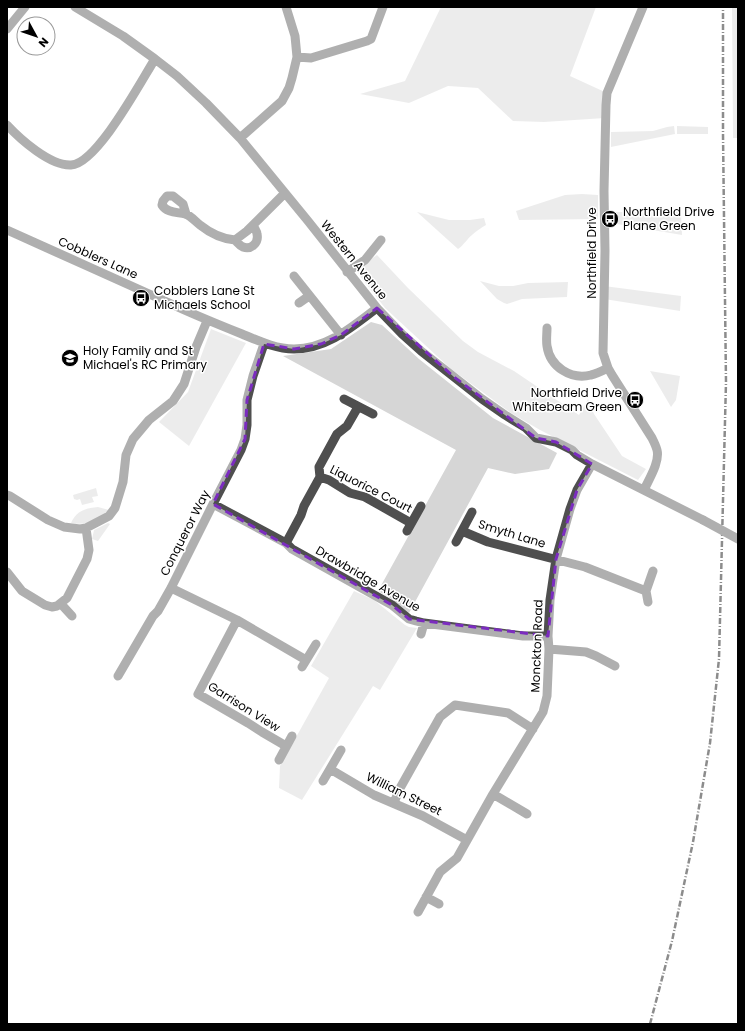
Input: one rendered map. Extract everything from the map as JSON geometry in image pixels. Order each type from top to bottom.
[{"type":"street","points":[[7,29],[25,7]]},
{"type":"street","name":"Western Avenue","points":[[75,7],[123,36],[155,59],[177,76],[206,103],[240,138],[377,308],[421,351],[482,399],[504,415],[526,428],[536,438],[556,442],[572,450],[577,456],[644,490]]},
{"type":"street","points":[[240,138],[282,100],[289,88],[297,57],[295,36],[286,7]]},
{"type":"street","points":[[297,57],[311,58],[371,39],[383,7]]},
{"type":"street","name":"Northfield Drive","points":[[643,7],[608,93],[606,105],[603,353],[608,368],[652,438],[657,451],[657,459],[644,490]]},
{"type":"street","points":[[7,125],[48,159],[62,164],[72,165],[82,161],[90,155],[126,109],[155,59]]},
{"type":"street","points":[[186,214],[211,233],[227,240],[235,240],[242,236],[285,193]]},
{"type":"street","points":[[235,240],[245,248],[250,248],[255,244],[257,234],[253,225]]},
{"type":"street","name":"Cobblers Lane","points":[[7,230],[207,320],[264,344],[278,347],[294,349],[321,344],[341,335],[377,308]]},
{"type":"street","points":[[347,272],[365,260],[381,240]]},
{"type":"street","points":[[294,276],[341,335]]},
{"type":"street","points":[[299,303],[309,296]]},
{"type":"street","points":[[7,495],[48,520],[64,527],[86,528],[109,516],[115,508],[123,482],[126,455],[133,439],[149,420],[173,401],[184,384],[196,347],[207,320]]},
{"type":"street","points":[[547,328],[547,347],[550,356],[561,370],[569,374],[584,376],[591,375],[608,368]]},
{"type":"street","name":"Conqueror Way","points":[[264,344],[253,376],[247,400],[247,425],[245,439],[171,588],[237,620],[304,663],[316,644]]},
{"type":"street","points":[[344,399],[373,414]]},
{"type":"street","points":[[286,543],[302,515],[304,506],[320,477],[319,467],[337,434],[347,426],[358,407]]},
{"type":"street","name":"Monckton Road","points":[[418,912],[440,872],[457,858],[493,794],[543,712],[547,696],[550,600],[556,559],[570,509],[592,464]]},
{"type":"street","name":"Liquorice Court","points":[[320,477],[329,480],[350,493],[365,497],[411,522]]},
{"type":"street","points":[[644,490],[738,539]]},
{"type":"street","name":"Drawbridge Avenue","points":[[213,504],[286,543],[292,549],[392,605],[409,619],[424,623],[522,636],[548,636]]},
{"type":"street","name":"Liquorice Court","points":[[407,531],[421,506]]},
{"type":"street","name":"Smyth Lane","points":[[456,542],[472,512]]},
{"type":"street","points":[[7,572],[22,590],[45,605],[52,607],[61,604],[67,598],[89,554],[86,528]]},
{"type":"street","name":"Smyth Lane","points":[[462,531],[488,542],[585,567],[646,591]]},
{"type":"street","points":[[648,602],[646,591],[653,571]]},
{"type":"street","points":[[118,676],[171,588]]},
{"type":"street","points":[[61,604],[72,616]]},
{"type":"street","name":"Garrison View","points":[[237,620],[198,694],[286,746]]},
{"type":"street","points":[[421,634],[424,623]]},
{"type":"street","points":[[549,649],[586,652],[615,666]]},
{"type":"street","points":[[394,803],[398,790],[440,716],[455,705],[508,713],[533,729]]},
{"type":"street","name":"Garrison View","points":[[279,760],[292,736]]},
{"type":"street","points":[[323,781],[341,750]]},
{"type":"street","name":"William Street","points":[[330,769],[374,795],[423,816],[467,840]]},
{"type":"street","points":[[493,794],[527,814]]},
{"type":"street","points":[[426,897],[439,904]]},
{"type":"highlighted area","points":[[377,308],[454,377],[536,438],[556,442],[592,464],[577,490],[556,559],[548,636],[409,619],[392,605],[213,504],[245,439],[247,400],[264,344],[294,349],[321,344],[341,335]]},
{"type":"shaded area","points":[[441,7],[596,7],[570,76],[607,93],[605,118],[544,122],[513,121],[478,88],[448,86],[409,103],[360,94],[405,81]]},
{"type":"shaded area","points":[[732,7],[738,7],[738,138],[733,138]]},
{"type":"shaded area","points":[[674,126],[675,134],[611,147],[611,132],[653,131]]},
{"type":"shaded area","points":[[677,126],[708,127],[708,134],[677,134]]},
{"type":"shaded area","points":[[565,195],[598,195],[598,219],[519,220],[516,211]]},
{"type":"shaded area","points":[[417,212],[449,220],[484,218],[486,225],[458,249]]},
{"type":"shaded area","points":[[611,212],[681,212],[682,235],[611,223]]},
{"type":"shaded area","points":[[377,255],[408,288],[463,341],[478,352],[514,371],[579,415],[588,399],[594,414],[622,456],[646,469],[638,480],[540,430],[511,413],[451,369],[385,308],[357,272],[362,265]]},
{"type":"shaded area","points":[[480,281],[499,286],[513,286],[528,283],[568,282],[567,297],[522,299],[507,304],[497,299]]},
{"type":"shaded area","points":[[604,286],[681,296],[680,311],[604,299]]},
{"type":"shaded area","points":[[371,322],[382,325],[419,359],[493,418],[557,453],[549,469],[515,474],[488,468],[409,613],[390,598],[378,591],[456,450],[283,356],[331,349]]},
{"type":"shaded area","points":[[211,329],[246,343],[189,446],[159,422],[188,392]]},
{"type":"shaded area","points":[[650,371],[680,376],[676,400],[671,407]]},
{"type":"shaded area","points":[[96,488],[98,496],[92,497],[94,502],[82,505],[80,499],[74,499],[73,495]]},
{"type":"shaded area","points":[[98,507],[109,510],[92,522],[82,524],[71,523],[73,519],[82,511],[89,508]]},
{"type":"shaded area","points":[[108,523],[110,524],[98,541],[92,539],[94,530]]},
{"type":"shaded area","points":[[354,591],[374,600],[405,625],[417,628],[380,690],[373,686],[302,800],[279,788],[280,766],[329,678],[311,666]]},
{"type":"railway","points":[[650,1024],[672,941],[693,842],[710,743],[719,659],[726,382],[723,7]]},
{"type":"place","name":"Northfield Drive Plane Green","points":[[610,219]]},
{"type":"place","name":"Cobblers Lane St Michaels School","points":[[141,298]]},
{"type":"place","name":"Holy Family and St Michael's RC Primary","points":[[70,358]]},
{"type":"place","name":"Northfield Drive Whitebeam Green","points":[[635,400]]}]
